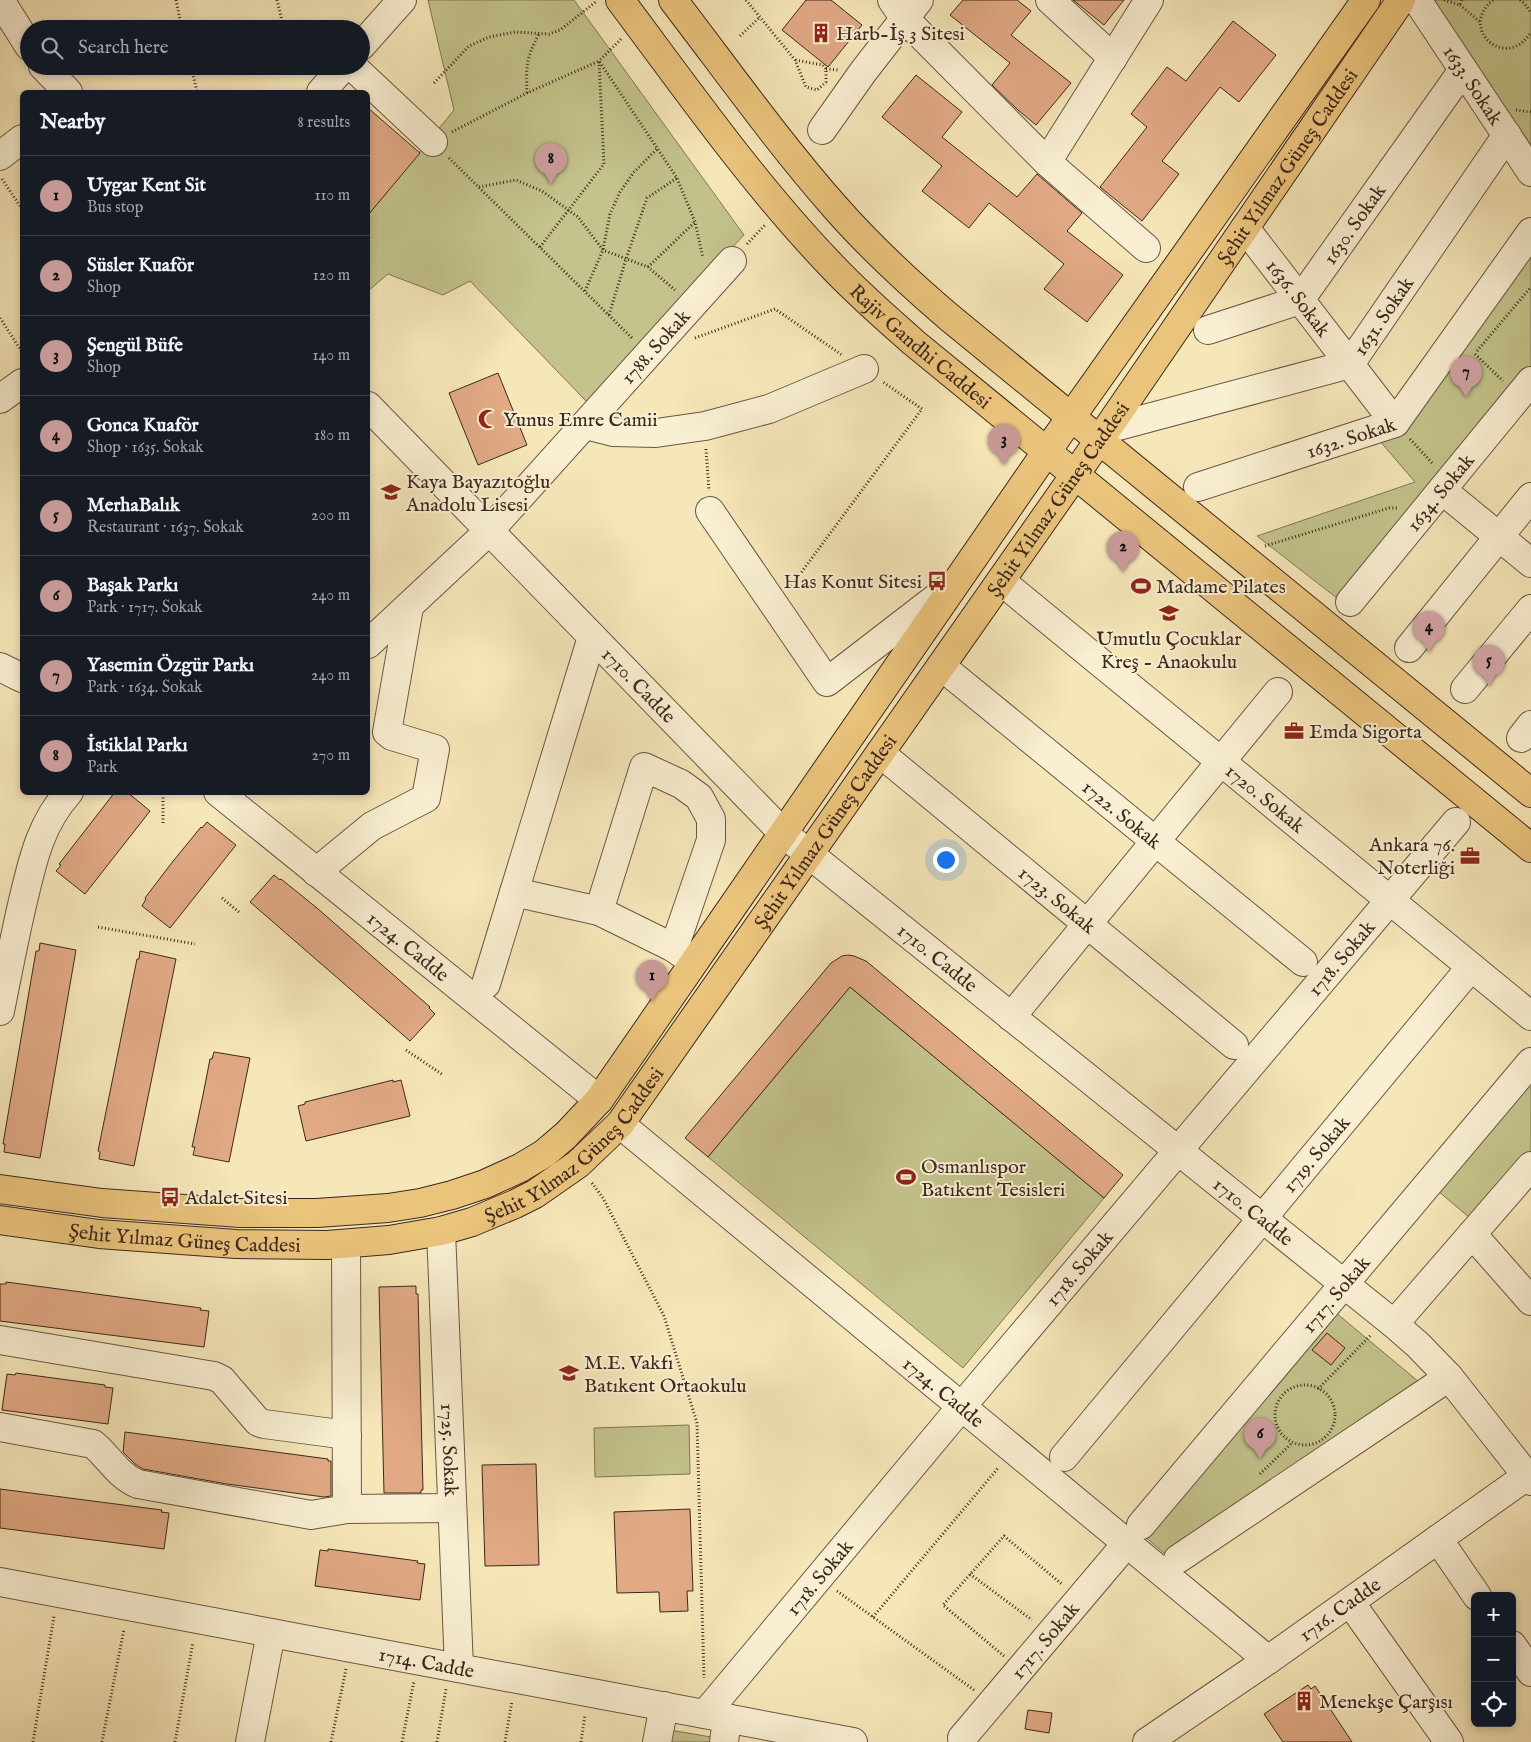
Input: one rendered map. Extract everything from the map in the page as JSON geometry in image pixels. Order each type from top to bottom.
[{"type":"main road","name":"Rajiv Gandhi Caddesi","points":[[620,0],[780,208],[830,264],[872,305],[913,342],[1531,848]]},
{"type":"main road","name":"Rajiv Gandhi Caddesi","points":[[673,0],[800,166],[864,240],[904,279],[1071,417],[1103,435],[1239,554],[1531,794]]},
{"type":"main road","name":"Şehit Yılmaz Güneş Caddesi","points":[[0,1189],[102,1203],[240,1213],[327,1213],[388,1208],[420,1203],[485,1184],[520,1168],[545,1153],[566,1135],[599,1100],[684,955],[784,834],[1047,451],[1366,0]]},
{"type":"main road","name":"Şehit Yılmaz Güneş Caddesi","points":[[0,1220],[99,1234],[226,1243],[346,1244],[390,1240],[441,1231],[472,1222],[535,1194],[578,1164],[620,1124],[1103,435],[1401,0]]},
{"type":"street","points":[[0,0],[20,32]]},
{"type":"street","points":[[370,36],[402,0]]},
{"type":"street","points":[[1050,0],[1113,58]]},
{"type":"street","points":[[1047,162],[1149,0]]},
{"type":"street","name":"1633. Sokak","points":[[1417,0],[1531,172]]},
{"type":"street","points":[[822,130],[906,6],[1047,162],[1146,248]]},
{"type":"street","name":"1630. Sokak","points":[[1300,300],[1463,70]]},
{"type":"street","points":[[52,75],[66,90]]},
{"type":"street","points":[[323,90],[336,75]]},
{"type":"street","points":[[362,75],[433,142]]},
{"type":"street","name":"1631. Sokak","points":[[1103,435],[1350,364],[1507,135]]},
{"type":"street","points":[[0,156],[20,141]]},
{"type":"street","name":"1636. Sokak","points":[[1245,228],[1395,423]]},
{"type":"street","name":"1632. Sokak","points":[[1198,487],[1395,423],[1531,232]]},
{"type":"street","name":"1788. Sokak","points":[[370,642],[489,531],[732,261]]},
{"type":"street","points":[[1208,330],[1300,300]]},
{"type":"street","points":[[586,425],[613,432],[656,433],[705,426],[769,409],[864,369]]},
{"type":"street","points":[[0,399],[20,385]]},
{"type":"street","name":"1634. Sokak","points":[[1350,602],[1525,389]]},
{"type":"street","name":"1710. Cadde","points":[[370,408],[784,834],[1418,1345],[1449,1377],[1530,1476]]},
{"type":"street","points":[[1440,493],[1499,536],[1531,563]]},
{"type":"street","points":[[1409,648],[1531,497]]},
{"type":"street","points":[[710,511],[827,682],[956,583]]},
{"type":"street","name":"1720. Sokak","points":[[1001,581],[1531,1016]]},
{"type":"street","points":[[316,872],[372,826],[426,798],[435,749],[392,736],[387,732],[408,607]]},
{"type":"street","points":[[1466,689],[1531,609]]},
{"type":"street","points":[[486,984],[592,637]]},
{"type":"street","name":"1722. Sokak","points":[[941,666],[1303,962]]},
{"type":"street","points":[[0,667],[20,677]]},
{"type":"street","points":[[1011,1017],[1278,692]]},
{"type":"street","name":"1723. Sokak","points":[[880,754],[1234,1046]]},
{"type":"street","points":[[514,892],[600,911],[684,955],[711,840],[712,819],[699,797],[681,784],[644,767],[600,911]]},
{"type":"street","points":[[0,1011],[7,940],[35,850],[51,815],[67,795]]},
{"type":"street","name":"1724. Cadde","points":[[222,795],[599,1100]]},
{"type":"street","name":"1718. Sokak","points":[[719,1725],[818,1578],[1456,822]]},
{"type":"street","name":"1719. Sokak","points":[[1064,1456],[1471,967]]},
{"type":"street","name":"1717. Sokak","points":[[962,1738],[1531,1062]]},
{"type":"street","name":"1724. Cadde","points":[[620,1124],[1014,1450],[1134,1534],[1268,1660]]},
{"type":"street","points":[[1390,1321],[1472,1234],[1531,1166]]},
{"type":"street","name":"1725. Sokak","points":[[441,1231],[452,1508],[455,1667]]},
{"type":"street","points":[[1472,1234],[1531,1301]]},
{"type":"street","points":[[346,1244],[347,1509]]},
{"type":"street","points":[[0,1340],[214,1376],[222,1380],[258,1422],[347,1435]]},
{"type":"street","points":[[1178,1559],[1449,1377]]},
{"type":"street","points":[[0,1427],[93,1444],[126,1478],[138,1484],[311,1515],[347,1509],[452,1508]]},
{"type":"street","name":"1716. Cadde","points":[[1147,1742],[1268,1660],[1530,1476]]},
{"type":"street","points":[[1438,1539],[1475,1592]]},
{"type":"street","name":"1714. Cadde","points":[[0,1582],[664,1706],[719,1725],[853,1742]]},
{"type":"street","points":[[1350,1602],[1449,1742]]},
{"type":"street","points":[[250,1742],[271,1633]]},
{"type":"street","points":[[1516,1651],[1531,1672]]},
{"type":"street","points":[[657,1742],[664,1706]]},
{"type":"path","points":[[176,0],[180,20]]},
{"type":"path","points":[[276,0],[282,20]]},
{"type":"path","points":[[434,83],[469,46],[489,37],[515,32],[549,34],[560,30],[598,0]]},
{"type":"path","points":[[746,0],[795,60],[806,87],[817,90],[826,82],[826,69],[823,65],[795,60]]},
{"type":"path","points":[[1444,0],[1460,5],[1480,22]]},
{"type":"path","points":[[1460,5],[1462,0]]},
{"type":"path","points":[[1493,0],[1481,14],[1481,32],[1486,40],[1502,48],[1511,48],[1520,46],[1527,40],[1531,32]]},
{"type":"path","points":[[1520,0],[1531,13]]},
{"type":"path","points":[[1525,4],[1528,0]]},
{"type":"path","points":[[740,36],[760,17]]},
{"type":"path","points":[[637,23],[599,61],[527,93],[433,142],[649,354]]},
{"type":"path","points":[[527,93],[528,54],[539,34]]},
{"type":"path","points":[[599,61],[677,178],[695,222],[701,296]]},
{"type":"path","points":[[540,247],[604,164],[599,61]]},
{"type":"path","points":[[193,75],[197,90]]},
{"type":"path","points":[[584,291],[603,250],[610,214],[620,192],[634,172],[657,149]]},
{"type":"path","points":[[0,176],[20,206]]},
{"type":"path","points":[[609,315],[647,198],[677,178]]},
{"type":"path","points":[[479,187],[516,180],[542,191],[578,217],[603,250],[648,267],[701,296]]},
{"type":"path","points":[[732,261],[780,208]]},
{"type":"path","points":[[648,267],[695,222]]},
{"type":"path","points":[[694,338],[775,309],[922,409],[776,607]]},
{"type":"path","points":[[0,318],[20,349]]},
{"type":"path","points":[[1474,354],[1525,389]]},
{"type":"path","points":[[1239,554],[1440,493],[1395,423]]},
{"type":"path","points":[[705,426],[710,511]]},
{"type":"path","points":[[162,823],[164,795]]},
{"type":"path","points":[[222,898],[240,913]]},
{"type":"path","points":[[98,927],[195,944]]},
{"type":"path","points":[[406,1050],[443,1075]]},
{"type":"path","points":[[578,1164],[603,1198],[664,1316],[697,1423],[719,1725]]},
{"type":"path","points":[[1318,1389],[1390,1321]]},
{"type":"path","points":[[1299,1386],[1309,1386],[1318,1389],[1332,1403],[1335,1413],[1334,1424],[1322,1440],[1302,1446],[1292,1443],[1277,1428],[1274,1418],[1277,1404],[1282,1395],[1290,1389],[1299,1386]]},
{"type":"path","points":[[873,1617],[1014,1450]]},
{"type":"path","points":[[1020,1669],[942,1605],[1004,1536],[1080,1598]]},
{"type":"path","points":[[970,1574],[1050,1633]]},
{"type":"path","points":[[818,1578],[992,1703]]},
{"type":"path","points":[[33,1742],[58,1593]]},
{"type":"path","points":[[102,1742],[128,1606]]},
{"type":"path","points":[[175,1742],[197,1619]]},
{"type":"path","points":[[331,1742],[351,1648]]},
{"type":"path","points":[[402,1742],[418,1660]]},
{"type":"path","points":[[437,1742],[455,1667]]},
{"type":"path","points":[[505,1742],[515,1679]]},
{"type":"green space","points":[[428,0],[574,0],[744,235],[587,402],[470,281],[443,295],[388,274],[370,289],[370,213],[454,110]]},
{"type":"green space","points":[[1430,0],[1531,0],[1531,145]]},
{"type":"green space","points":[[1531,240],[1531,370],[1342,602],[1257,536],[1415,482],[1379,440]]},
{"type":"green space","name":"Osmanlıspor Batıkent Tesisleri","points":[[850,987],[1104,1198],[963,1368],[708,1157]]},
{"type":"green space","points":[[1531,1070],[1531,1158],[1476,1223],[1432,1186]]},
{"type":"green space","points":[[1335,1312],[1419,1382],[1170,1558],[1143,1535]]},
{"type":"green space","points":[[689,1425],[690,1474],[595,1477],[594,1428]]},
{"type":"green space","points":[[664,1729],[717,1738],[716,1742],[662,1742]]},
{"type":"building","name":"Harb-İş 3 Sitesi","points":[[806,0],[831,0],[862,25],[828,67],[782,30]]},
{"type":"building","points":[[963,0],[1017,0],[1031,11],[1011,35],[1071,83],[1036,125],[992,85],[1010,63],[950,15]]},
{"type":"building","points":[[1073,0],[1124,0],[1104,25]]},
{"type":"building","points":[[1233,21],[1276,55],[1239,102],[1220,87],[1162,161],[1179,174],[1142,221],[1100,187],[1147,127],[1131,114],[1167,67],[1186,81]]},
{"type":"building","points":[[916,75],[962,112],[942,137],[1017,197],[1037,174],[1082,213],[1067,231],[1123,275],[1087,322],[1044,289],[1064,264],[989,203],[969,228],[922,191],[942,166],[882,117]]},
{"type":"building","points":[[370,110],[420,153],[370,213]]},
{"type":"building","name":"Yunus Emre Camii","points":[[498,373],[527,445],[478,465],[449,393]]},
{"type":"building","points":[[113,795],[131,795],[150,811],[85,894],[56,871],[61,865],[59,864]]},
{"type":"building","points":[[207,822],[236,845],[170,928],[142,906],[145,898],[170,865]]},
{"type":"building","points":[[274,875],[317,908],[430,1007],[435,1014],[410,1041],[250,902]]},
{"type":"building","points":[[40,943],[76,950],[40,1158],[4,1152],[5,1144],[3,1144],[36,951],[39,951]]},
{"type":"building","points":[[140,951],[176,959],[134,1166],[99,1159],[100,1152],[98,1151]]},
{"type":"building","points":[[848,955],[866,961],[1123,1175],[1104,1198],[850,987],[708,1157],[685,1138],[831,963],[842,956]]},
{"type":"building","points":[[214,1052],[250,1058],[229,1162],[193,1155],[195,1147],[192,1147],[210,1059],[212,1059]]},
{"type":"building","points":[[393,1080],[393,1082],[401,1080],[410,1116],[306,1141],[298,1106],[305,1104],[305,1102]]},
{"type":"building","points":[[6,1282],[201,1308],[200,1310],[209,1311],[204,1347],[0,1321],[0,1284],[6,1284]]},
{"type":"building","points":[[416,1286],[416,1294],[418,1294],[423,1490],[421,1490],[421,1493],[384,1493],[379,1287]]},
{"type":"building","points":[[1327,1333],[1345,1348],[1331,1365],[1312,1350]]},
{"type":"building","points":[[16,1373],[105,1385],[105,1387],[113,1388],[108,1424],[2,1410],[7,1374],[15,1375]]},
{"type":"building","points":[[125,1432],[328,1459],[328,1461],[331,1461],[331,1496],[324,1497],[227,1484],[143,1469],[123,1452]]},
{"type":"building","points":[[536,1464],[539,1565],[485,1566],[482,1465]]},
{"type":"building","points":[[0,1489],[162,1510],[161,1512],[169,1513],[164,1549],[0,1528]]},
{"type":"building","points":[[690,1509],[693,1591],[687,1591],[688,1611],[660,1612],[659,1592],[617,1593],[614,1512]]},
{"type":"building","points":[[328,1549],[418,1561],[417,1563],[425,1564],[420,1600],[315,1586],[320,1550],[328,1551]]},
{"type":"building","name":"Menekşe Çarşısı","points":[[1308,1685],[1311,1689],[1315,1686],[1352,1742],[1283,1742],[1264,1714]]},
{"type":"building","points":[[1028,1710],[1052,1713],[1049,1733],[1025,1729]]},
{"type":"place","name":"Harb-İş 3 Sitesi","points":[[821,33]]},
{"type":"place","name":"İstiklal Parkı","points":[[551,184]]},
{"type":"place","name":"Yasemin Özgür Parkı","points":[[1466,397]]},
{"type":"place","name":"Yunus Emre Camii","points":[[488,419]]},
{"type":"place","name":"Şengül Büfe","points":[[1004,465]]},
{"type":"place","name":"Kaya Bayazıtoğlu Anadolu Lisesi","points":[[391,492]]},
{"type":"place","name":"Süsler Kuaför","points":[[1123,572]]},
{"type":"place","name":"Has Konut Sitesi","points":[[937,581]]},
{"type":"place","name":"Madame Pilates","points":[[1141,586]]},
{"type":"place","name":"Umutlu Çocuklar Kreş - Anaokulu","points":[[1169,613]]},
{"type":"place","name":"Gonca Kuaför","points":[[1429,652]]},
{"type":"place","name":"MerhaBalık","points":[[1489,686]]},
{"type":"place","name":"Emda Sigorta","points":[[1294,731]]},
{"type":"place","name":"Ankara 76. Noterliği","points":[[1470,856]]},
{"type":"place","name":"Uygar Kent Sit","points":[[652,1001]]},
{"type":"place","name":"Osmanlıspor Batıkent Tesisleri","points":[[906,1177]]},
{"type":"place","name":"Adalet Sitesi","points":[[170,1197]]},
{"type":"place","name":"M.E. Vakfı Batıkent Ortaokulu","points":[[569,1373]]},
{"type":"place","name":"Başak Parkı","points":[[1260,1459]]},
{"type":"place","name":"Menekşe Çarşısı","points":[[1304,1701]]}]
